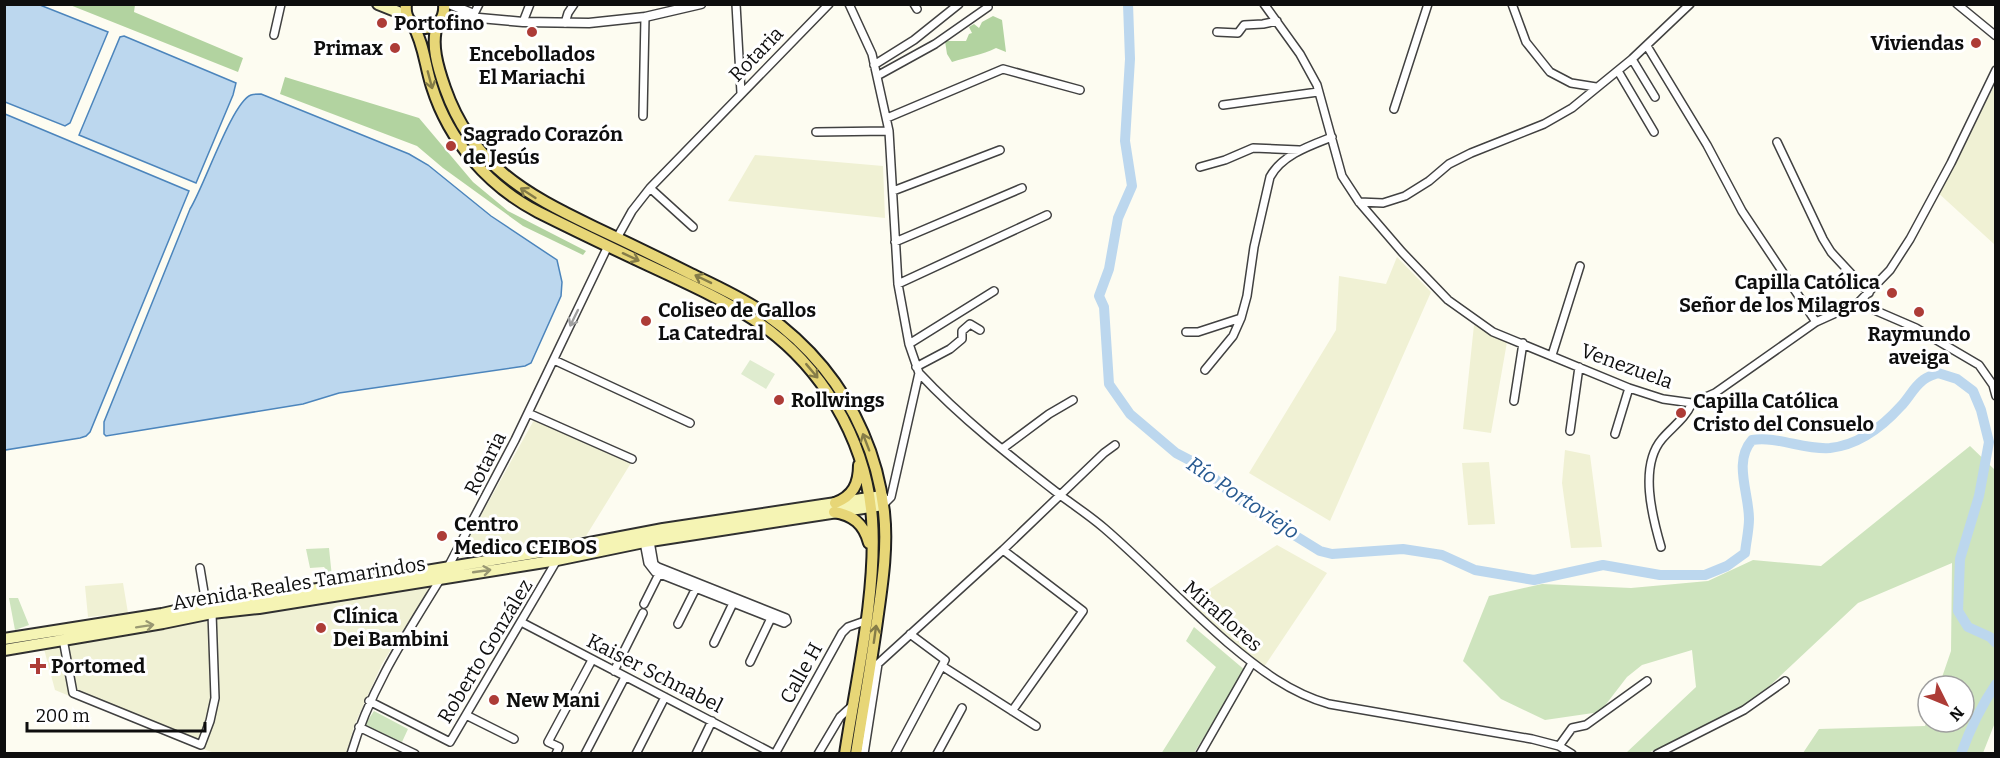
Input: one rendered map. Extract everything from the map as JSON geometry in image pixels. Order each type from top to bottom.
[{"type":"main road","points":[[378,4],[398,12],[411,23],[423,28],[438,23],[444,14],[444,4]]},
{"type":"main road","points":[[406,4],[406,15],[419,36],[429,79],[438,104],[452,131],[472,160],[495,184],[521,203],[720,300],[775,334],[795,351],[820,381],[840,413],[858,453],[870,502],[872,530],[866,621],[845,753]]},
{"type":"main road","points":[[438,23],[435,43],[442,79],[460,122],[481,152],[502,174],[530,194],[743,300],[780,324],[810,351],[838,386],[853,411],[868,446],[883,500],[884,566],[874,668],[856,753]]},
{"type":"main road","points":[[858,453],[859,472],[856,485],[835,508],[852,517],[863,528],[868,540],[871,566]]},
{"type":"main road","name":"Avenida Reales Tamarindos","points":[[4,650],[42,638],[162,614],[270,602],[557,560],[883,500]]},
{"type":"main road","name":"Avenida Reales Tamarindos","points":[[270,602],[448,566],[553,550],[663,529],[835,508]]},
{"type":"main road","name":"Avenida Reales Tamarindos","points":[[4,639],[63,639],[164,623],[209,608]]},
{"type":"street","points":[[274,35],[281,4]]},
{"type":"street","points":[[449,4],[474,14],[501,20]]},
{"type":"street","points":[[474,14],[479,4]]},
{"type":"street","points":[[523,22],[530,4]]},
{"type":"street","points":[[565,23],[574,4]]},
{"type":"street","points":[[438,23],[457,16],[523,22],[618,21],[700,4]]},
{"type":"street","points":[[736,4],[741,93]]},
{"type":"street","name":"Rotaria","points":[[617,238],[632,212],[650,188],[829,4]]},
{"type":"street","points":[[849,4],[866,38],[889,131],[898,284],[909,344],[917,370],[891,497],[883,500]]},
{"type":"street","points":[[874,65],[914,40],[959,4]]},
{"type":"street","name":"Venezuela","points":[[1264,4],[1300,54],[1317,85],[1342,176],[1359,202],[1448,300],[1493,332],[1629,387],[1663,399],[1692,403],[1715,393],[1816,322],[1858,303],[1890,270],[1910,239],[1951,163],[1995,70]]},
{"type":"street","points":[[1394,110],[1428,4]]},
{"type":"street","points":[[1512,4],[1526,42],[1550,72],[1571,83],[1596,87]]},
{"type":"street","points":[[1359,202],[1383,203],[1405,196],[1429,181],[1449,164],[1544,124],[1572,108],[1618,72],[1690,4]]},
{"type":"street","points":[[1962,6],[1995,36]]},
{"type":"street","points":[[877,76],[920,54],[988,7]]},
{"type":"street","points":[[643,116],[645,17]]},
{"type":"street","points":[[1217,32],[1238,33],[1244,25],[1277,21]]},
{"type":"street","points":[[1647,46],[1707,145],[1742,211],[1816,322]]},
{"type":"street","points":[[1632,59],[1655,97]]},
{"type":"street","points":[[886,118],[1003,69],[1080,90]]},
{"type":"street","points":[[1618,72],[1654,132]]},
{"type":"street","points":[[1223,105],[1318,92]]},
{"type":"street","points":[[816,132],[889,131]]},
{"type":"street","points":[[1205,370],[1233,336],[1240,318],[1247,296],[1254,248],[1270,177],[1275,168],[1299,150],[1332,137]]},
{"type":"street","points":[[1777,142],[1823,239],[1831,252],[1869,293]]},
{"type":"street","points":[[1200,167],[1225,160],[1253,148],[1299,150]]},
{"type":"street","points":[[893,191],[1000,150]]},
{"type":"street","points":[[650,188],[693,227]]},
{"type":"street","points":[[895,242],[1022,188]]},
{"type":"street","points":[[898,284],[1047,215]]},
{"type":"street","name":"Rotaria","points":[[351,753],[369,701],[392,658],[442,578],[528,413],[608,246]]},
{"type":"street","points":[[1552,355],[1580,266]]},
{"type":"street","points":[[909,344],[994,291]]},
{"type":"street","points":[[1858,303],[1917,328],[1979,365],[1993,385],[1995,394]]},
{"type":"street","points":[[1186,332],[1198,332],[1240,318]]},
{"type":"street","points":[[917,370],[962,339],[962,331],[970,324],[980,330]]},
{"type":"street","points":[[1514,401],[1523,343]]},
{"type":"street","points":[[554,360],[690,423]]},
{"type":"street","points":[[1570,431],[1579,367]]},
{"type":"street","name":"Miraflores","points":[[917,370],[958,411],[1002,449],[1102,526],[1193,613],[1252,663],[1297,691],[1329,704],[1559,746],[1572,753]]},
{"type":"street","points":[[1616,434],[1629,387]]},
{"type":"street","points":[[1002,449],[1049,414],[1073,400]]},
{"type":"street","points":[[1660,547],[1653,516],[1648,467],[1652,453],[1662,438],[1688,411],[1692,403]]},
{"type":"street","points":[[528,413],[632,459]]},
{"type":"street","points":[[864,753],[874,668],[1115,445]]},
{"type":"street","points":[[647,542],[649,566],[772,616],[750,662]]},
{"type":"street","points":[[1003,550],[1083,611],[1012,711]]},
{"type":"street","name":"Roberto González","points":[[369,701],[450,742],[557,560]]},
{"type":"street","points":[[63,639],[73,693],[201,745],[215,699],[209,608],[200,568]]},
{"type":"street","points":[[644,604],[660,571]]},
{"type":"street","points":[[678,624],[697,586]]},
{"type":"street","points":[[714,643],[734,601]]},
{"type":"street","points":[[614,671],[643,613]]},
{"type":"street","name":"Calle H","points":[[775,753],[842,633],[848,627],[866,621]]},
{"type":"street","name":"Kaiser Schnabel","points":[[521,622],[775,753]]},
{"type":"street","points":[[895,753],[945,660],[910,634]]},
{"type":"street","points":[[556,753],[559,747],[548,742],[592,660]]},
{"type":"street","points":[[1200,753],[1252,663]]},
{"type":"street","points":[[942,666],[1036,726]]},
{"type":"street","points":[[585,753],[625,676]]},
{"type":"street","points":[[1559,746],[1572,728],[1586,726],[1647,681]]},
{"type":"street","points":[[1657,753],[1743,710],[1785,681]]},
{"type":"street","points":[[636,753],[665,697]]},
{"type":"street","points":[[818,753],[836,722],[853,705]]},
{"type":"street","points":[[937,753],[962,708]]},
{"type":"street","points":[[466,715],[514,740]]},
{"type":"street","points":[[696,753],[712,721]]},
{"type":"street","points":[[836,722],[841,721],[849,726]]},
{"type":"street","points":[[359,727],[415,753]]},
{"type":"green space","points":[[70,5],[135,5],[134,12],[243,58],[238,72]]},
{"type":"green space","points":[[993,16],[1002,20],[1006,52],[996,48],[952,62],[947,54],[945,41],[966,41],[972,33],[969,27],[974,24],[979,28],[982,22]]},
{"type":"green space","points":[[285,77],[419,118],[473,182],[508,211],[586,251],[583,255],[523,226],[443,168],[417,146],[280,94]]},
{"type":"green space","points":[[1995,85],[1994,175],[1995,245],[1935,190]]},
{"type":"green space","points":[[755,155],[883,166],[885,218],[728,201]]},
{"type":"green space","points":[[1397,257],[1431,292],[1330,521],[1249,473],[1336,330],[1339,276],[1386,284]]},
{"type":"green space","points":[[1474,325],[1507,342],[1491,433],[1463,429]]},
{"type":"green space","points":[[750,360],[775,374],[766,389],[741,374]]},
{"type":"green space","points":[[534,420],[631,463],[586,536],[461,558],[459,555]]},
{"type":"green space","points":[[1970,446],[1995,470],[1996,720],[1983,753],[1803,753],[1819,729],[1916,726],[1916,734],[1976,734],[1976,674],[1943,674],[1951,651],[1952,563],[1858,603],[1744,710],[1648,753],[1626,753],[1696,687],[1692,650],[1642,665],[1627,677],[1600,712],[1545,720],[1501,699],[1463,661],[1489,596],[1542,584],[1631,588],[1708,581],[1753,560],[1821,566]]},
{"type":"green space","points":[[1565,450],[1590,455],[1602,547],[1571,548],[1562,483]]},
{"type":"green space","points":[[1489,462],[1495,524],[1468,525],[1462,463]]},
{"type":"green space","points":[[1277,545],[1327,573],[1264,667],[1243,652],[1188,603]]},
{"type":"green space","points":[[329,548],[332,577],[324,567],[310,568],[306,549]]},
{"type":"green space","points":[[433,582],[382,664],[354,726],[347,753],[215,753],[178,741],[55,690],[44,649]]},
{"type":"green space","points":[[123,583],[128,613],[88,617],[85,586]]},
{"type":"green space","points":[[9,598],[18,598],[29,625],[15,630]]},
{"type":"green space","points":[[1194,627],[1246,671],[1194,753],[1161,754],[1216,667],[1186,641]]},
{"type":"green space","points":[[374,711],[408,729],[402,742],[364,726]]},
{"type":"water","points":[[4,5],[40,5],[108,32],[70,123],[65,126],[5,102]]},
{"type":"water","points":[[124,36],[236,83],[196,183],[79,135],[120,37]]},
{"type":"water","points":[[261,94],[409,154],[428,165],[491,216],[557,260],[562,282],[561,296],[531,363],[525,366],[339,393],[303,404],[106,436],[104,422],[190,209],[235,113],[243,101],[251,95]]},
{"type":"water","points":[[5,114],[189,191],[90,432],[80,438],[5,450]]},
{"type":"waterway","name":"Río Portoviejo","points":[[1128,4],[1130,59],[1125,141],[1132,186],[1118,218],[1109,269],[1099,296],[1104,307],[1109,384],[1130,414],[1176,453],[1199,465],[1232,494],[1265,517],[1320,551],[1332,554],[1403,549],[1442,555],[1475,570],[1534,580],[1603,565],[1660,575],[1705,575],[1727,566],[1745,553],[1749,519],[1743,468],[1746,449],[1752,440],[1772,440],[1820,448],[1850,443],[1860,439],[1886,421],[1925,378],[1938,373],[1957,379],[1973,391],[1981,410],[1989,442],[1979,496],[1960,559],[1958,611],[1968,627],[1990,637],[1996,643]]},
{"type":"waterway","name":"Río Portoviejo","points":[[1961,754],[1976,718],[1996,684]]},
{"type":"place","name":"Portofino","points":[[382,23]]},
{"type":"place","name":"Encebollados El Mariachi","points":[[532,32]]},
{"type":"place","name":"Viviendas","points":[[1976,43]]},
{"type":"place","name":"Primax","points":[[395,48]]},
{"type":"place","name":"Sagrado Corazón de Jesús","points":[[451,146]]},
{"type":"place","name":"Capilla Católica Señor de los Milagros","points":[[1892,293]]},
{"type":"place","name":"Raymundo aveiga","points":[[1919,312]]},
{"type":"place","name":"Coliseo de Gallos La Catedral","points":[[646,321]]},
{"type":"place","name":"Rollwings","points":[[779,400]]},
{"type":"place","name":"Capilla Católica Cristo del Consuelo","points":[[1681,413]]},
{"type":"place","name":"Centro Medico CEIBOS","points":[[442,536]]},
{"type":"place","name":"Clínica Dei Bambini","points":[[321,628]]},
{"type":"place","name":"Portomed","points":[[38,666]]},
{"type":"place","name":"New Mani","points":[[494,700]]}]
